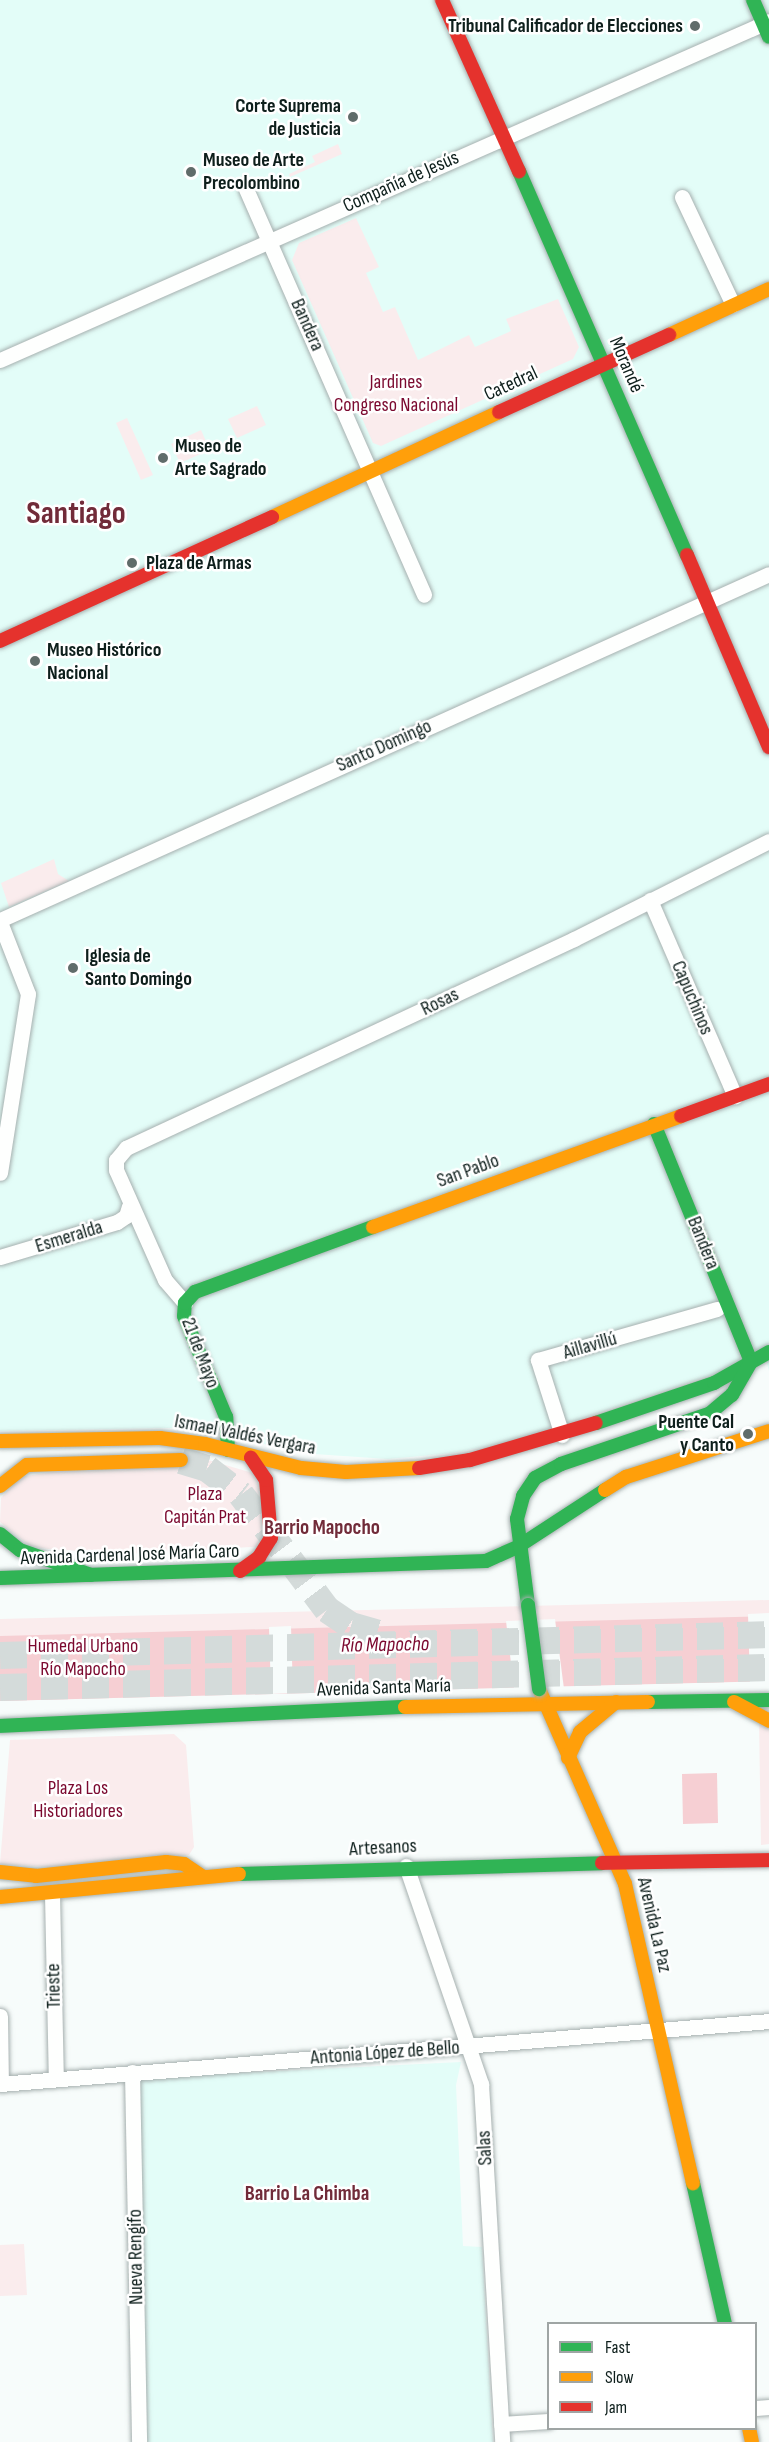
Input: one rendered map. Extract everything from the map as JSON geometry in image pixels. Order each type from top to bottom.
[{"type":"main road","name":"Morandé","points":[[442,0],[604,362],[769,747]]},
{"type":"main road","points":[[753,0],[767,27]]},
{"type":"main road","name":"Catedral","points":[[0,641],[604,362],[769,289]]},
{"type":"main road","name":"San Pablo","points":[[185,1303],[206,1287],[769,1084]]},
{"type":"main road","name":"Bandera","points":[[654,1124],[751,1362]]},
{"type":"main road","name":"21 de Mayo","points":[[185,1303],[187,1325],[226,1417],[228,1450]]},
{"type":"main road","name":"Ismael Valdés Vergara","points":[[0,1442],[160,1438],[319,1470],[393,1470],[478,1458],[562,1435],[714,1383],[769,1352]]},
{"type":"main road","name":"Avenida La Paz","points":[[725,2322],[617,1862],[541,1696],[519,1546],[519,1507],[529,1486],[539,1474],[702,1417],[732,1395],[751,1362]]},
{"type":"main road","name":"Avenida Cardenal José María Caro","points":[[0,1578],[472,1563],[499,1557],[519,1546],[626,1477],[769,1431]]},
{"type":"main road","points":[[240,1571],[260,1557],[271,1538],[266,1480],[251,1458]]},
{"type":"main road","points":[[0,1486],[8,1476],[27,1465],[180,1460]]},
{"type":"main road","points":[[0,1534],[20,1550],[91,1575]]},
{"type":"main road","name":"Avenida Santa María","points":[[0,1726],[541,1696],[615,1702],[769,1700]]},
{"type":"main road","points":[[730,1700],[769,1721]]},
{"type":"main road","points":[[568,1758],[579,1732],[615,1702]]},
{"type":"main road","name":"Artesanos","points":[[0,1897],[52,1894],[202,1876],[406,1866],[769,1860]]},
{"type":"main road","points":[[0,1872],[36,1876],[166,1862],[184,1864],[202,1876]]},
{"type":"street","name":"Compañía de Jesús","points":[[0,360],[502,137],[767,27]]},
{"type":"street","name":"Bandera","points":[[246,189],[424,595]]},
{"type":"street","points":[[682,197],[733,304]]},
{"type":"street","name":"Santo Domingo","points":[[0,921],[769,574]]},
{"type":"street","name":"Rosas","points":[[115,1164],[122,1152],[131,1146],[345,1048],[769,841]]},
{"type":"street","name":"Capuchinos","points":[[650,900],[735,1096]]},
{"type":"street","points":[[0,921],[27,986],[26,1012],[0,1173]]},
{"type":"street","name":"21 de Mayo","points":[[115,1164],[129,1206],[165,1280],[185,1303]]},
{"type":"street","name":"Esmeralda","points":[[0,1257],[117,1222],[126,1215],[129,1206]]},
{"type":"street","name":"Aillavillú","points":[[562,1435],[538,1360],[717,1310]]},
{"type":"street","name":"Salas","points":[[406,1866],[470,2046],[483,2102],[502,2442]]},
{"type":"street","name":"Trieste","points":[[52,1894],[56,2078]]},
{"type":"street","points":[[0,2016],[1,2084]]},
{"type":"street","name":"Antonia López de Bello","points":[[1,2084],[769,2021]]},
{"type":"street","name":"Nueva Rengifo","points":[[132,2072],[139,2442]]},
{"type":"street","points":[[501,2424],[547,2421]]},
{"type":"shaded area","points":[[0,0],[769,0],[769,1371],[765,1357],[517,1440],[453,1453],[388,1459],[299,1453],[267,1445],[225,1427],[0,1431]]},
{"type":"shaded area","points":[[461,2062],[456,2085],[463,2246],[482,2247],[493,2442],[145,2442],[136,2078]]},
{"type":"green space","points":[[338,144],[342,154],[290,177],[289,174],[315,162],[312,156]]},
{"type":"green space","name":"Jardines Congreso Nacional","points":[[356,218],[379,267],[366,273],[383,312],[395,307],[418,360],[469,335],[475,347],[511,331],[506,319],[558,299],[579,347],[573,359],[381,446],[373,443],[292,260],[299,243]]},
{"type":"green space","points":[[257,406],[266,425],[237,438],[228,419]]},
{"type":"green space","points":[[127,418],[153,475],[141,480],[116,423]]},
{"type":"green space","points":[[201,430],[210,450],[180,463],[171,444]]},
{"type":"green space","points":[[54,859],[58,874],[69,881],[9,907],[1,883]]},
{"type":"green space","name":"Plaza Capitán Prat","points":[[181,1452],[263,1476],[270,1546],[124,1554],[48,1549],[30,1546],[0,1522],[1,1498],[20,1477]]},
{"type":"green space","name":"Humedal Urbano Río Mapocho","points":[[769,1600],[769,1679],[0,1701],[0,1619]]},
{"type":"green space","points":[[759,1721],[769,1727],[769,1844],[761,1845]]},
{"type":"green space","name":"Plaza Los Historiadores","points":[[174,1734],[186,1745],[194,1847],[189,1855],[52,1867],[0,1864],[10,1740]]},
{"type":"green space","points":[[24,2244],[27,2295],[0,2296],[0,2245]]},
{"type":"water","name":"Humedal Urbano Río Mapocho","points":[[769,1616],[769,1681],[0,1701],[0,1636]]},
{"type":"water","points":[[717,1773],[718,1823],[683,1824],[682,1774]]},
{"type":"pier","points":[[769,1613],[769,1684],[750,1684],[748,1614]]},
{"type":"pier","points":[[555,1619],[564,1689],[514,1689],[506,1621]]},
{"type":"pier","points":[[291,1626],[293,1693],[271,1694],[269,1627]]},
{"type":"tunnel","points":[[181,1460],[207,1468],[241,1494],[327,1609],[351,1625],[387,1635]]},
{"type":"tunnel","points":[[0,1655],[769,1634]]},
{"type":"tunnel","points":[[0,1687],[769,1667]]},
{"type":"traffic: fast","points":[[753,0],[769,37]]},
{"type":"traffic: fast","points":[[519,171],[687,555]]},
{"type":"traffic: fast","points":[[654,1124],[751,1362]]},
{"type":"traffic: fast","points":[[228,1450],[226,1417],[184,1316],[185,1303],[195,1292],[373,1227]]},
{"type":"traffic: fast","points":[[596,1423],[714,1383],[769,1352]]},
{"type":"traffic: fast","points":[[528,1605],[517,1519],[523,1496],[535,1478],[561,1464],[709,1414],[732,1395],[751,1362]]},
{"type":"traffic: fast","points":[[0,1578],[486,1561],[519,1546],[605,1490]]},
{"type":"traffic: fast","points":[[0,1534],[20,1550],[91,1575]]},
{"type":"traffic: fast","points":[[528,1605],[539,1689]]},
{"type":"traffic: fast","points":[[648,1702],[769,1700]]},
{"type":"traffic: fast","points":[[0,1726],[405,1707]]},
{"type":"traffic: fast","points":[[239,1874],[602,1863]]},
{"type":"traffic: fast","points":[[693,2183],[725,2322]]},
{"type":"traffic: slow","points":[[669,335],[769,289]]},
{"type":"traffic: slow","points":[[272,517],[499,412]]},
{"type":"traffic: slow","points":[[373,1227],[681,1116]]},
{"type":"traffic: slow","points":[[605,1490],[626,1477],[769,1431]]},
{"type":"traffic: slow","points":[[0,1441],[160,1438],[205,1444],[301,1468],[346,1472],[419,1468]]},
{"type":"traffic: slow","points":[[0,1486],[27,1465],[181,1460]]},
{"type":"traffic: slow","points":[[540,1691],[625,1884],[693,2183]]},
{"type":"traffic: slow","points":[[568,1758],[580,1732],[616,1702]]},
{"type":"traffic: slow","points":[[405,1707],[648,1702]]},
{"type":"traffic: slow","points":[[734,1702],[769,1721]]},
{"type":"traffic: slow","points":[[0,1872],[36,1876],[166,1862],[184,1864],[202,1876]]},
{"type":"traffic: slow","points":[[0,1897],[239,1874]]},
{"type":"traffic: slow","points":[[749,2430],[752,2442]]},
{"type":"traffic: jam","points":[[442,0],[519,171]]},
{"type":"traffic: jam","points":[[499,412],[669,335]]},
{"type":"traffic: jam","points":[[0,641],[272,517]]},
{"type":"traffic: jam","points":[[687,555],[769,747]]},
{"type":"traffic: jam","points":[[681,1116],[769,1084]]},
{"type":"traffic: jam","points":[[419,1468],[470,1460],[596,1423]]},
{"type":"traffic: jam","points":[[240,1571],[259,1557],[271,1538],[266,1480],[251,1458]]},
{"type":"traffic: jam","points":[[602,1863],[769,1860]]},
{"type":"place","name":"Tribunal Calificador de Elecciones","points":[[695,26]]},
{"type":"place","name":"Corte Suprema de Justicia","points":[[353,117]]},
{"type":"place","name":"Museo de Arte Precolombino","points":[[191,172]]},
{"type":"place","name":"Museo de Arte Sagrado","points":[[163,458]]},
{"type":"place","name":"Plaza de Armas","points":[[132,563]]},
{"type":"place","name":"Museo Histórico Nacional","points":[[35,661]]},
{"type":"place","name":"Iglesia de Santo Domingo","points":[[73,968]]},
{"type":"place","name":"Puente Cal y Canto","points":[[748,1434]]},
{"type":"district","name":"Santiago","points":[[76,514]]},
{"type":"district","name":"Barrio Mapocho","points":[[322,1528]]},
{"type":"district","name":"Barrio La Chimba","points":[[307,2194]]},
{"type":"water label","name":"Río Mapocho","points":[[385,1645]]}]
